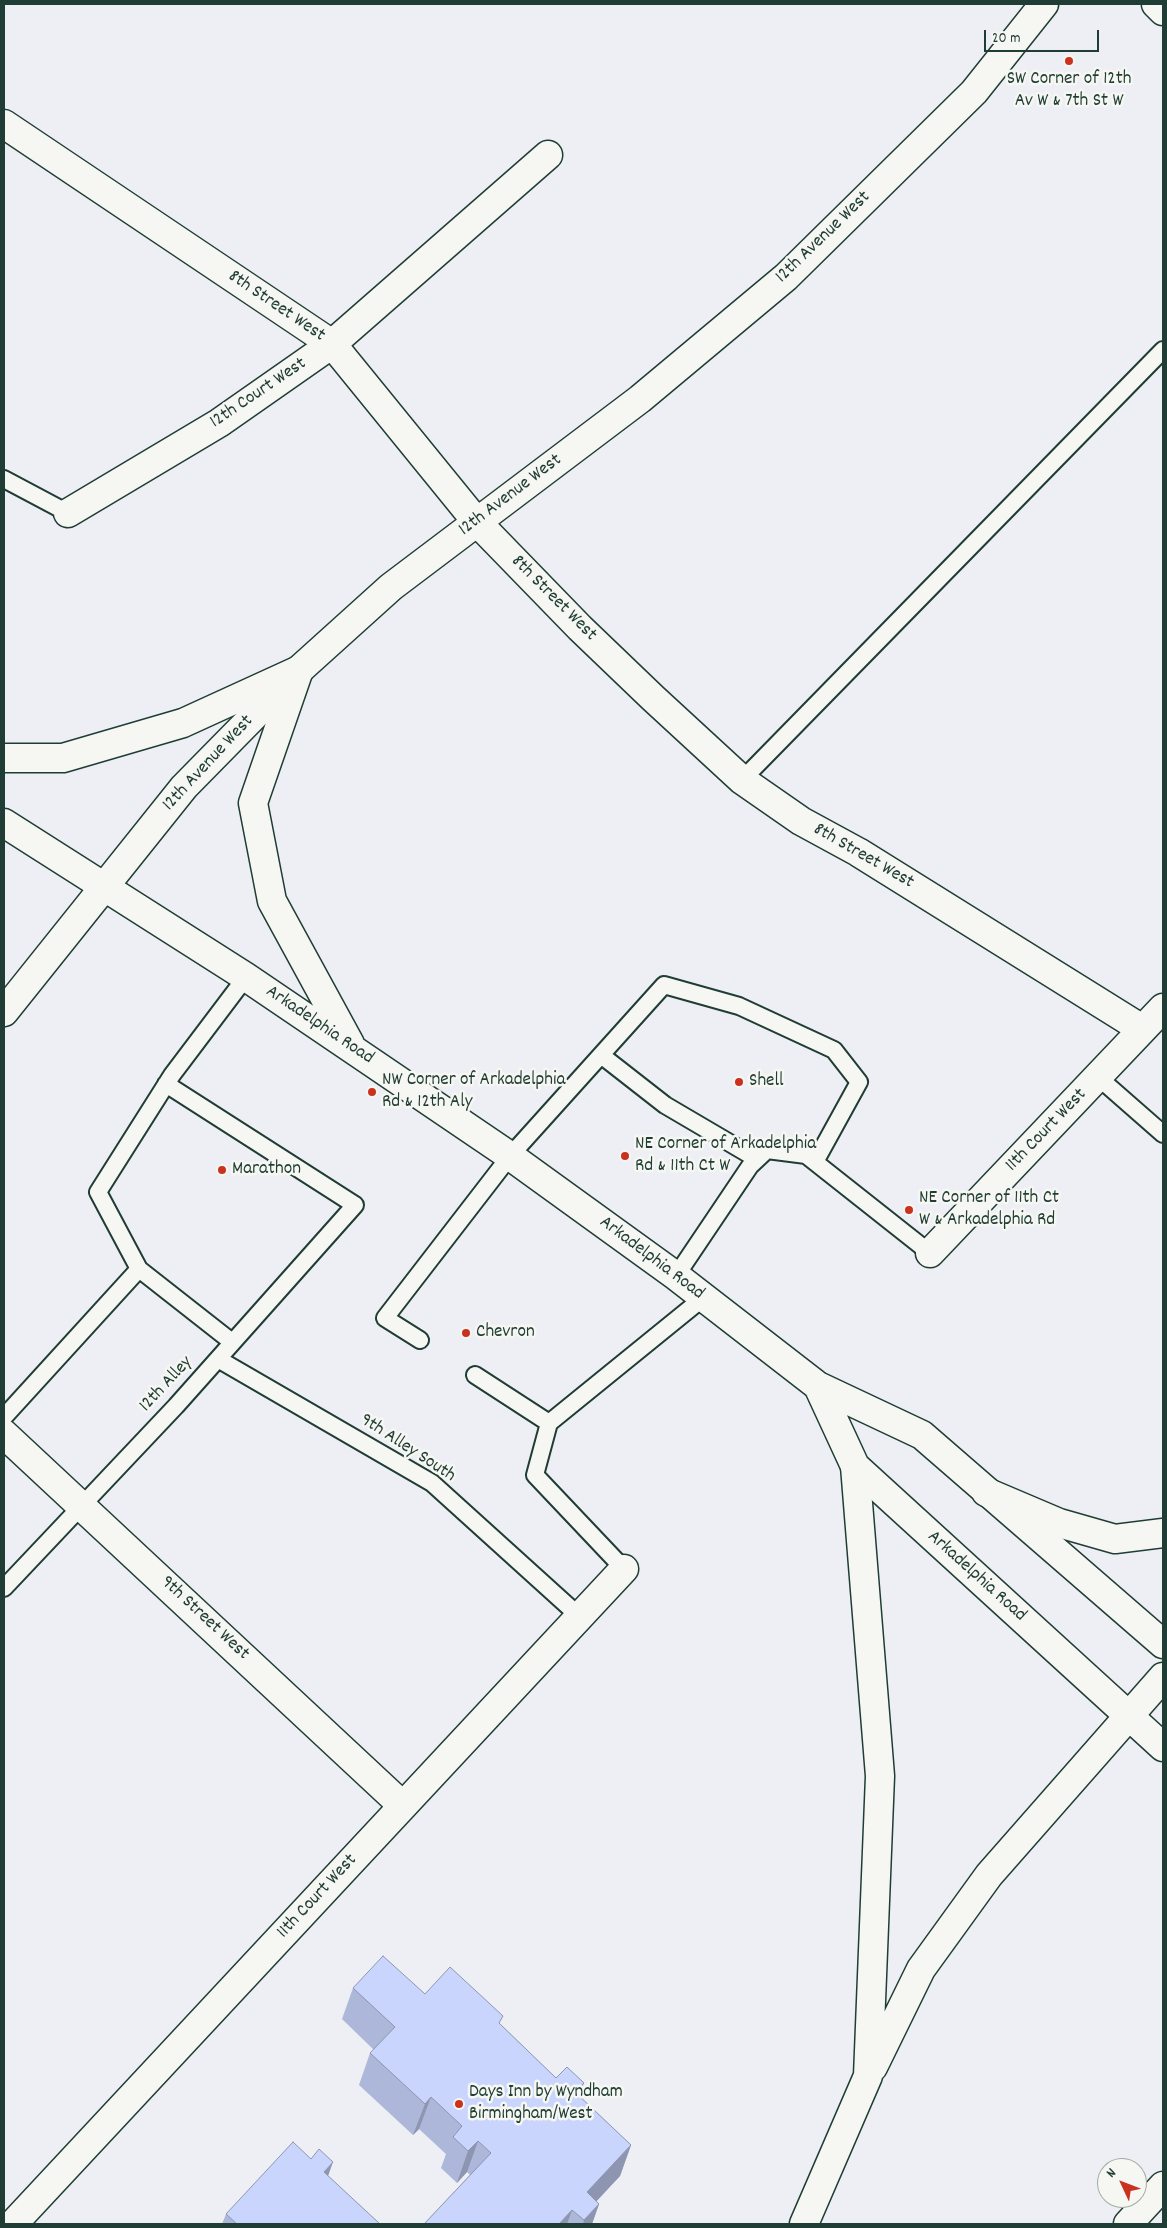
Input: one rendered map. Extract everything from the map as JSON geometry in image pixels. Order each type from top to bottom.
[{"type":"main road","name":"12th Avenue West","points":[[4,1012],[106,887],[184,787],[299,670],[391,587],[640,399],[786,276],[974,92],[1044,4]]},
{"type":"main road","points":[[1156,4],[1163,11]]},
{"type":"main road","name":"8th Street West","points":[[4,124],[332,344],[476,521],[580,628],[742,780],[800,821],[858,852],[1142,1030]]},
{"type":"main road","name":"12th Court West","points":[[68,514],[219,422],[332,344],[548,155]]},
{"type":"main road","points":[[4,758],[62,758],[183,723],[299,670]]},
{"type":"main road","points":[[299,670],[253,804],[272,901],[352,1049]]},
{"type":"main road","name":"Arkadelphia Road","points":[[4,823],[246,977],[510,1156],[676,1276],[818,1386],[922,1435],[1163,1644]]},
{"type":"main road","name":"11th Court West","points":[[930,1253],[1163,1008]]},
{"type":"main road","name":"Arkadelphia Road","points":[[818,1386],[855,1466],[1163,1747]]},
{"type":"main road","name":"9th Street West","points":[[4,1434],[402,1806]]},
{"type":"main road","points":[[855,1466],[880,1776],[868,2076]]},
{"type":"main road","points":[[986,1492],[1059,1523],[1115,1539],[1163,1533]]},
{"type":"main road","name":"11th Court West","points":[[12,2224],[624,1569]]},
{"type":"main road","points":[[804,2224],[868,2076],[927,1961],[989,1875],[1163,1677]]},
{"type":"main road","points":[[1128,2224],[1163,2186]]},
{"type":"lane","points":[[742,780],[1163,350]]},
{"type":"lane","points":[[4,480],[68,514]]},
{"type":"lane","points":[[232,1342],[139,1269],[98,1192],[166,1084],[246,977]]},
{"type":"lane","points":[[420,1340],[385,1318],[510,1156],[664,985],[739,1006],[834,1050],[859,1082],[815,1162]]},
{"type":"lane","points":[[601,1055],[665,1105],[757,1159]]},
{"type":"lane","points":[[1098,1077],[1163,1134]]},
{"type":"lane","name":"12th Alley","points":[[4,1588],[218,1358],[356,1205],[166,1084]]},
{"type":"lane","points":[[676,1276],[750,1166],[766,1150],[806,1155],[930,1253]]},
{"type":"lane","points":[[4,1417],[139,1269]]},
{"type":"lane","points":[[624,1569],[535,1475],[549,1423],[702,1298]]},
{"type":"lane","name":"9th Alley South","points":[[218,1358],[432,1483],[580,1616]]},
{"type":"lane","points":[[475,1375],[549,1423]]},
{"type":"building","name":"Days Inn by Wyndham Birmingham/West","points":[[383,1956],[425,1994],[450,1967],[503,2016],[499,2023],[556,2078],[567,2067],[584,2083],[575,2092],[631,2145],[587,2192],[599,2204],[584,2220],[572,2210],[559,2224],[424,2224],[491,2153],[478,2141],[468,2151],[453,2137],[462,2126],[431,2097],[425,2104],[370,2053],[395,2027],[353,1988]]},
{"type":"building","points":[[293,2142],[311,2159],[319,2149],[333,2162],[324,2172],[380,2224],[237,2224],[226,2214]]},
{"type":"place","name":"SW Corner of 12th Av W & 7th St W","points":[[1069,61]]},
{"type":"place","name":"Shell","points":[[739,1082]]},
{"type":"place","name":"NW Corner of Arkadelphia Rd & 12th Aly","points":[[372,1092]]},
{"type":"place","name":"NE Corner of Arkadelphia Rd & 11th Ct W","points":[[625,1156]]},
{"type":"place","name":"Marathon","points":[[222,1170]]},
{"type":"place","name":"NE Corner of 11th Ct W & Arkadelphia Rd","points":[[909,1210]]},
{"type":"place","name":"Chevron","points":[[466,1333]]},
{"type":"place","name":"Days Inn by Wyndham Birmingham/West","points":[[459,2104]]}]
